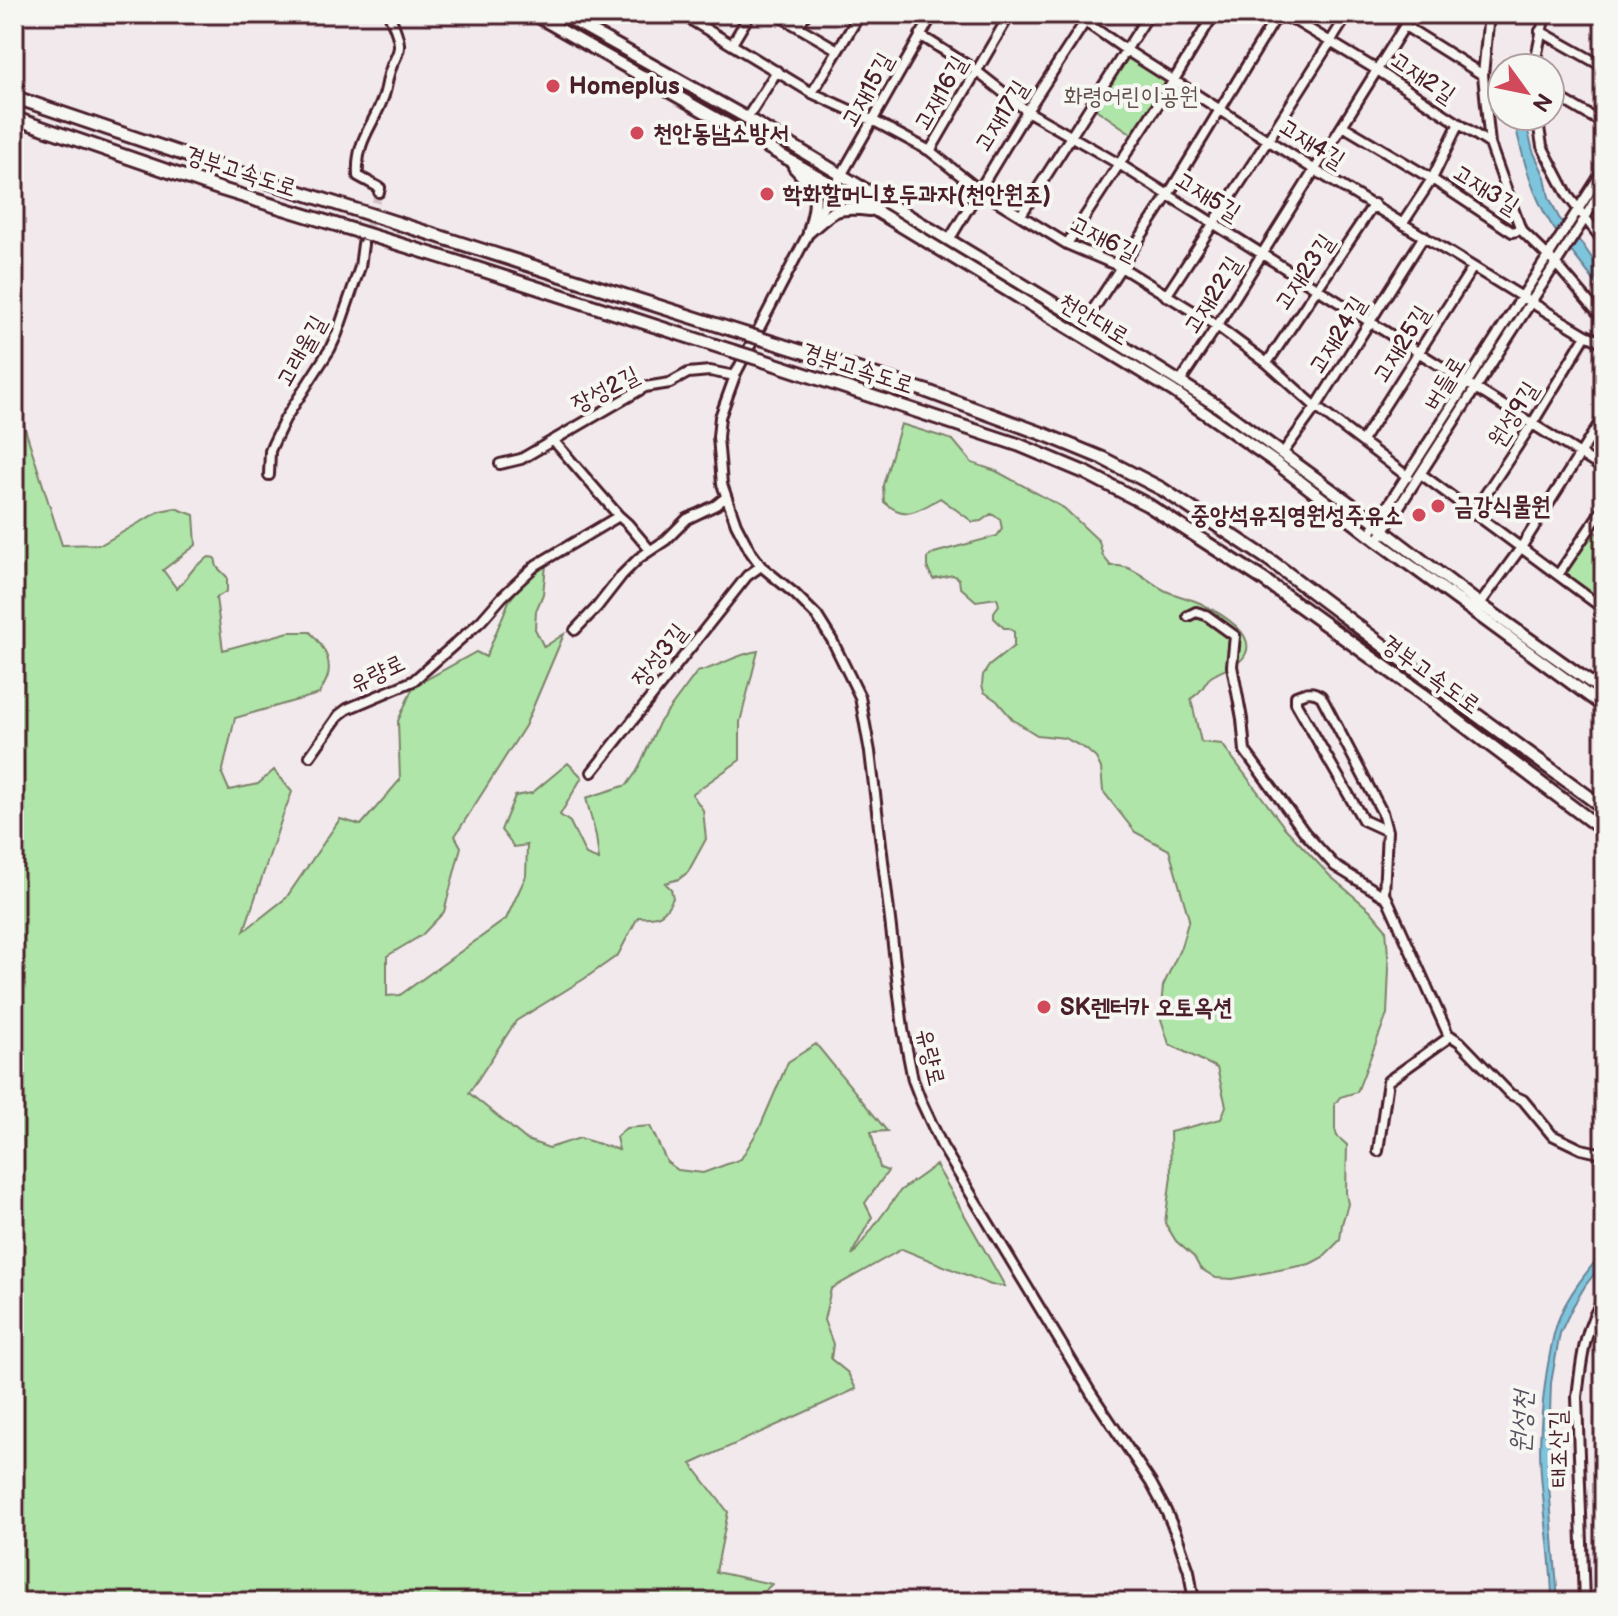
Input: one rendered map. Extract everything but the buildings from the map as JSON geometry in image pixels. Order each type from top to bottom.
[{"type":"highway","name":"경부고속도로","points":[[14,97],[221,167],[926,391],[1102,458],[1162,489],[1271,561],[1604,808]]},
{"type":"highway","name":"경부고속도로","points":[[14,118],[220,189],[451,260],[1019,445],[1086,473],[1148,505],[1208,542],[1425,696],[1604,831]]},
{"type":"main road","name":"천안대로","points":[[561,14],[842,174],[1216,405],[1480,604],[1604,692]]},
{"type":"main road","name":"천안대로","points":[[540,16],[835,186],[1173,391],[1275,462],[1373,538],[1604,707]]},
{"type":"main road","points":[[785,157],[810,183],[816,200],[809,232]]},
{"type":"main road","points":[[809,232],[834,211],[850,208],[874,210]]},
{"type":"street","points":[[379,192],[380,188],[362,180],[357,171],[364,135],[385,96],[391,68],[400,49],[389,14]]},
{"type":"street","name":"고재6길","points":[[681,14],[812,93],[930,151],[979,190],[1067,244],[1121,267],[1217,326],[1408,477]]},
{"type":"street","points":[[732,44],[750,14]]},
{"type":"street","points":[[776,14],[838,50]]},
{"type":"street","points":[[798,26],[806,14]]},
{"type":"street","points":[[812,93],[860,14]]},
{"type":"street","name":"고재15길","points":[[835,186],[933,14]]},
{"type":"street","name":"고재16길","points":[[930,151],[1010,14]]},
{"type":"street","name":"고재4길","points":[[1074,14],[1088,18],[1126,50],[1315,170],[1527,300],[1604,343]]},
{"type":"street","points":[[1021,215],[1149,14]]},
{"type":"street","points":[[1067,244],[1214,14]]},
{"type":"street","points":[[1085,322],[1281,14]]},
{"type":"street","name":"고재2길","points":[[1281,14],[1377,70],[1490,144]]},
{"type":"street","points":[[1166,296],[1348,14]]},
{"type":"street","name":"고재22길","points":[[1180,382],[1412,14]]},
{"type":"street","points":[[1489,14],[1483,75],[1490,144],[1521,230],[1550,254],[1604,320]]},
{"type":"street","points":[[1537,52],[1545,14]]},
{"type":"street","name":"고재17길","points":[[949,240],[1088,18]]},
{"type":"street","points":[[1405,26],[1483,75]]},
{"type":"street","points":[[1540,31],[1604,67]]},
{"type":"street","name":"고재5길","points":[[920,35],[975,70],[1027,111],[1119,164],[1604,469]]},
{"type":"street","points":[[747,118],[777,71]]},
{"type":"street","points":[[1566,101],[1604,124]]},
{"type":"street","name":"고재2길","points":[[1432,179],[1458,125]]},
{"type":"street","name":"고재3길","points":[[1343,126],[1512,232],[1521,230]]},
{"type":"street","points":[[1540,132],[1542,146],[1568,196],[1604,242]]},
{"type":"street","points":[[1577,211],[1604,169]]},
{"type":"street","name":"고재3길","points":[[1403,223],[1432,179]]},
{"type":"street","points":[[1584,220],[1604,185]]},
{"type":"street","name":"유량로","points":[[835,186],[735,376],[720,417],[718,437],[722,484],[736,524],[750,551],[761,566],[817,616],[860,697],[903,1029],[913,1080],[921,1101],[942,1146],[1091,1393],[1151,1483],[1177,1536],[1189,1571],[1194,1602]]},
{"type":"street","name":"고재23길","points":[[1267,363],[1374,204]]},
{"type":"street","name":"버들로","points":[[1527,300],[1550,254],[1577,211]]},
{"type":"street","name":"버들로","points":[[1373,538],[1408,477],[1584,220]]},
{"type":"street","name":"고재24길","points":[[1282,454],[1316,407],[1424,236]]},
{"type":"street","name":"고래울길","points":[[269,475],[270,451],[285,419],[337,334],[360,267],[363,244]]},
{"type":"street","name":"고재25길","points":[[1362,441],[1473,267]]},
{"type":"street","name":"원성9길","points":[[1473,513],[1586,335]]},
{"type":"street","name":"장성2길","points":[[500,464],[521,459],[645,387],[670,383],[688,373],[710,371],[735,376]]},
{"type":"street","name":"버들로","points":[[1380,527],[1421,474],[1472,385]]},
{"type":"street","points":[[1480,604],[1520,549],[1604,416]]},
{"type":"street","points":[[553,440],[650,550]]},
{"type":"street","points":[[1421,474],[1603,607]]},
{"type":"street","points":[[575,630],[622,575],[650,550],[666,540],[687,519],[726,497]]},
{"type":"street","points":[[1558,575],[1604,507]]},
{"type":"street","name":"유량로","points":[[310,756],[339,715],[413,681],[481,621],[536,565],[619,516]]},
{"type":"street","name":"장성3길","points":[[592,772],[747,576],[761,566]]},
{"type":"street","points":[[1188,616],[1196,612],[1206,615],[1235,636],[1232,666],[1245,751],[1305,833],[1335,866],[1387,898],[1448,1034],[1460,1042],[1510,1094],[1523,1100],[1552,1135],[1581,1149],[1604,1154]]},
{"type":"street","points":[[1384,895],[1387,831],[1382,812],[1321,696],[1316,692],[1296,696],[1296,703],[1363,820],[1387,831]]},
{"type":"street","points":[[1378,1151],[1388,1081],[1451,1036]]},
{"type":"street","name":"태조산길","points":[[1584,1598],[1577,1397],[1590,1327],[1604,1299]]},
{"type":"street","points":[[1584,1598],[1593,1602]]},
{"type":"green space","name":"화령어린이공원","points":[[1127,57],[1167,85],[1135,136],[1094,108]]},
{"type":"green space","points":[[14,394],[62,545],[102,544],[160,511],[175,508],[194,515],[196,545],[163,570],[177,589],[195,567],[209,557],[215,558],[217,567],[227,577],[227,591],[216,598],[223,650],[289,632],[310,632],[325,651],[329,669],[319,694],[235,718],[222,774],[229,790],[258,784],[274,770],[292,792],[244,931],[286,898],[340,819],[361,825],[400,780],[398,721],[413,687],[476,652],[486,657],[509,601],[524,582],[546,565],[535,629],[544,647],[564,634],[525,726],[455,836],[461,847],[444,912],[422,935],[387,956],[387,996],[400,995],[506,919],[526,876],[527,845],[514,847],[501,830],[515,796],[532,793],[568,763],[582,777],[560,815],[570,822],[586,855],[599,860],[586,798],[627,785],[637,771],[659,723],[697,672],[758,651],[740,722],[740,760],[692,794],[703,810],[706,839],[688,872],[679,879],[665,883],[671,889],[673,898],[670,904],[660,915],[638,917],[618,955],[516,1021],[469,1093],[527,1140],[549,1148],[580,1138],[619,1150],[616,1137],[626,1128],[650,1126],[667,1162],[678,1170],[703,1173],[741,1159],[760,1127],[788,1062],[816,1044],[887,1131],[871,1132],[880,1168],[888,1171],[865,1203],[872,1217],[852,1256],[901,1190],[936,1165],[1005,1286],[991,1285],[902,1249],[831,1289],[824,1320],[833,1344],[831,1359],[848,1373],[856,1389],[691,1464],[728,1512],[716,1572],[772,1584],[758,1597],[759,1602],[14,1602]]},
{"type":"green space","points":[[901,424],[953,440],[972,463],[996,471],[1064,508],[1099,541],[1103,556],[1111,566],[1133,570],[1166,591],[1196,601],[1224,617],[1245,637],[1244,657],[1209,678],[1191,699],[1201,742],[1222,744],[1285,828],[1386,929],[1389,969],[1387,1014],[1357,1092],[1340,1097],[1335,1104],[1337,1136],[1347,1145],[1348,1204],[1340,1240],[1323,1257],[1310,1264],[1233,1279],[1216,1278],[1200,1268],[1165,1223],[1171,1176],[1170,1132],[1221,1119],[1226,1106],[1217,1068],[1169,1044],[1160,1016],[1163,986],[1181,947],[1189,919],[1169,850],[1135,832],[1103,791],[1101,768],[1086,749],[1065,738],[1037,735],[1013,720],[997,701],[984,692],[983,675],[989,666],[1014,646],[1014,632],[1004,628],[994,618],[999,605],[997,598],[976,601],[960,587],[959,579],[953,575],[933,579],[927,567],[927,558],[934,553],[997,536],[1002,529],[1000,519],[991,514],[973,522],[940,498],[919,510],[905,513],[884,502],[883,485]]},
{"type":"green space","points":[[1593,531],[1604,538],[1604,598],[1594,607],[1564,585],[1563,578]]},
{"type":"water","points":[[1517,132],[1528,132],[1549,197],[1559,218],[1583,245],[1604,276],[1604,295],[1557,233],[1537,198]]},
{"type":"water","points":[[1604,1250],[1604,1261],[1585,1286],[1560,1333],[1551,1383],[1548,1472],[1558,1602],[1552,1602],[1540,1461],[1547,1370],[1554,1332],[1562,1311]]},
{"type":"tunnel","points":[[365,237],[379,192]]},
{"type":"place","name":"Homeplus","points":[[553,86]]},
{"type":"place","name":"천안동남소방서","points":[[637,133]]},
{"type":"place","name":"학화할머니호두과자(천안원조)","points":[[767,194]]},
{"type":"place","name":"금강식물원","points":[[1438,506]]},
{"type":"place","name":"중앙석유직영원성주유소","points":[[1419,515]]},
{"type":"place","name":"SK렌터카 오토옥션","points":[[1044,1007]]},
{"type":"water label","name":"원성천","points":[[1521,1422]]}]
